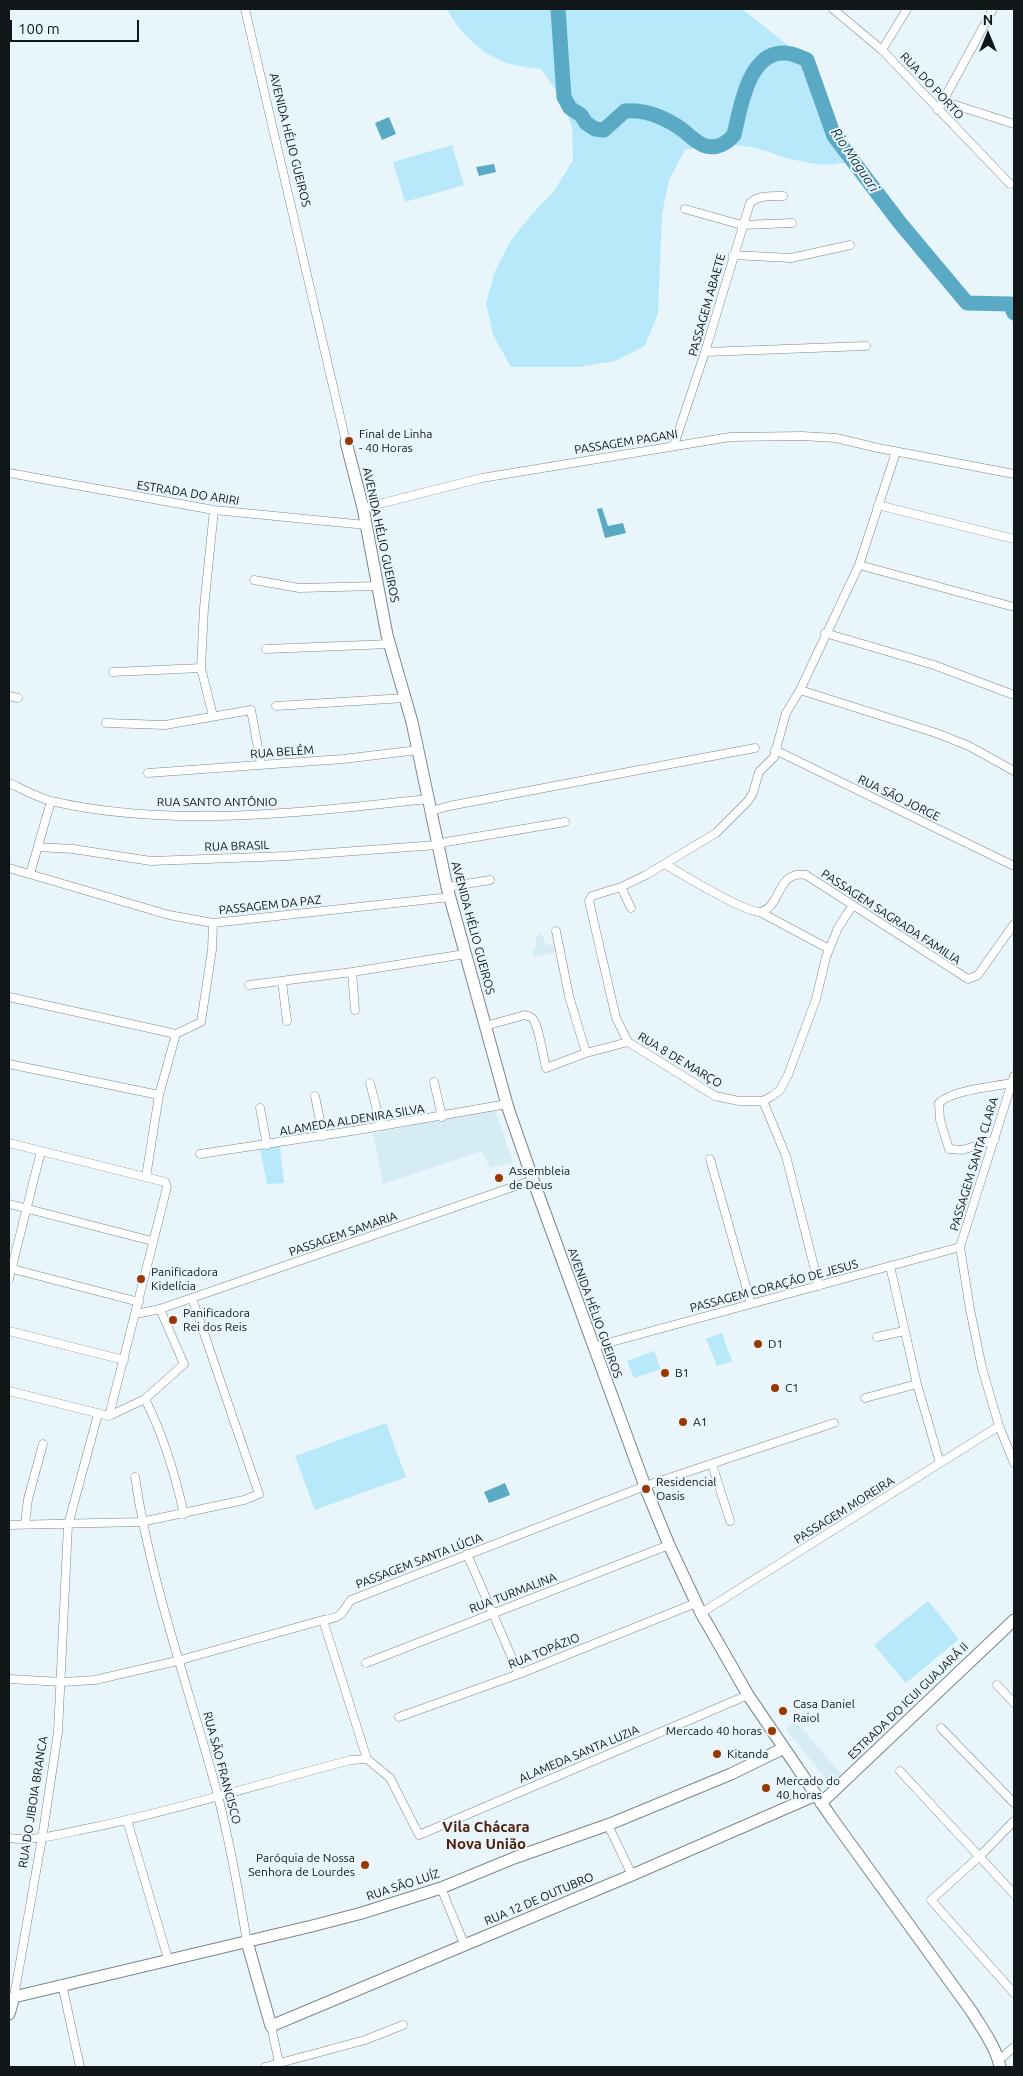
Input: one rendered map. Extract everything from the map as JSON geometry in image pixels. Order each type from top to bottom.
[{"type":"main road","name":"AVENIDA HÉLIO GUEIROS","points":[[346,442],[363,508],[390,644],[418,750],[448,892],[507,1104],[593,1347],[645,1486],[669,1545],[699,1608],[748,1695],[819,1799],[972,2012],[999,2064]]},
{"type":"main road","name":"ESTRADA DO ICUI GUAJARÁ II","points":[[819,1799],[1014,1620]]},
{"type":"main road","name":"RUA SÃO LUÍZ","points":[[13,1989],[62,1984],[247,1942],[362,1913],[441,1888],[514,1858],[608,1825],[731,1774],[784,1748]]},
{"type":"main road","name":"RUA 12 DE OUTUBRO","points":[[271,2026],[819,1799]]},
{"type":"main road","name":"RUA SÃO FRANCISCO","points":[[247,1942],[271,2026]]},
{"type":"main road","name":"RUA DO JIBOIA BRANCA","points":[[9,2014],[13,1989]]},
{"type":"street","name":"AVENIDA HÉLIO GUEIROS","points":[[245,9],[346,442]]},
{"type":"street","name":"RUA DO PORTO","points":[[833,9],[882,50],[1010,184]]},
{"type":"street","points":[[882,50],[907,9]]},
{"type":"street","points":[[938,110],[993,9]]},
{"type":"street","points":[[943,101],[1014,124]]},
{"type":"street","name":"PASSAGEM ABAETE","points":[[674,445],[705,352],[742,225],[753,200],[783,196]]},
{"type":"street","points":[[684,209],[742,225],[792,223]]},
{"type":"street","points":[[733,255],[791,258],[850,245]]},
{"type":"street","points":[[705,352],[866,346]]},
{"type":"street","name":"PASSAGEM PAGANI","points":[[363,508],[482,478],[730,437],[802,436],[836,438],[896,452],[1014,474]]},
{"type":"street","points":[[628,1042],[616,1018],[588,901],[592,896],[622,887],[716,833],[739,812],[753,793],[759,772],[774,757],[774,750],[786,713],[800,690],[825,633],[859,565],[896,452]]},
{"type":"street","name":"ESTRADA DO ARIRI","points":[[9,473],[214,510],[366,525]]},
{"type":"street","points":[[878,505],[1014,539]]},
{"type":"street","points":[[213,716],[201,668],[204,608],[214,510]]},
{"type":"street","points":[[859,565],[1014,607]]},
{"type":"street","points":[[254,580],[299,588],[378,586]]},
{"type":"street","points":[[825,633],[934,665],[1014,695]]},
{"type":"street","points":[[266,649],[390,644]]},
{"type":"street","points":[[112,672],[201,668]]},
{"type":"street","points":[[800,690],[936,733],[969,746],[1014,771]]},
{"type":"street","points":[[9,696],[18,698]]},
{"type":"street","points":[[276,706],[405,698]]},
{"type":"street","points":[[106,723],[165,724],[251,710],[261,764]]},
{"type":"street","points":[[431,811],[756,748]]},
{"type":"street","name":"RUA BELÉM","points":[[148,773],[343,758],[418,750]]},
{"type":"street","name":"RUA SÃO JORGE","points":[[774,750],[1014,866]]},
{"type":"street","name":"RUA SANTO ANTÔNIO","points":[[9,783],[51,801],[129,813],[177,816],[304,813],[428,799]]},
{"type":"street","points":[[30,874],[51,801]]},
{"type":"street","name":"RUA BRASIL","points":[[38,847],[74,849],[151,861],[287,856],[437,845],[564,822]]},
{"type":"street","points":[[665,864],[751,910],[760,912],[829,948]]},
{"type":"street","name":"PASSAGEM DA PAZ","points":[[9,868],[169,915],[213,923],[448,892],[490,880]]},
{"type":"street","name":"PASSAGEM SAGRADA FAMILIA","points":[[760,912],[769,907],[790,878],[798,874],[806,875],[968,979],[978,975],[1014,924]]},
{"type":"street","points":[[622,887],[631,908]]},
{"type":"street","points":[[819,1286],[786,1156],[763,1101],[780,1090],[788,1075],[806,1028],[829,948],[838,928],[853,906]]},
{"type":"street","points":[[9,997],[176,1034],[201,1022],[212,950],[213,923]]},
{"type":"street","points":[[556,931],[569,996],[586,1053]]},
{"type":"street","points":[[249,986],[465,954]]},
{"type":"street","points":[[352,972],[355,1010]]},
{"type":"street","points":[[282,982],[287,1021]]},
{"type":"street","name":"RUA 8 DE MARÇO","points":[[485,1026],[525,1015],[531,1016],[534,1020],[546,1068],[586,1053],[628,1042],[715,1096],[739,1102],[763,1101]]},
{"type":"street","points":[[146,1177],[159,1095],[176,1034]]},
{"type":"street","points":[[9,1064],[159,1095]]},
{"type":"street","points":[[995,1140],[962,1150],[949,1149],[940,1120],[939,1104],[943,1099],[959,1093],[1012,1080]]},
{"type":"street","name":"PASSAGEM SANTA CLARA","points":[[1012,1080],[995,1140],[960,1247],[976,1338],[999,1426],[1014,1462]]},
{"type":"street","points":[[434,1082],[442,1116]]},
{"type":"street","points":[[370,1083],[381,1126]]},
{"type":"street","points":[[315,1096],[323,1136]]},
{"type":"street","name":"ALAMEDA ALDENIRA SILVA","points":[[200,1154],[323,1136],[507,1104]]},
{"type":"street","points":[[260,1108],[267,1145]]},
{"type":"street","points":[[9,1143],[165,1182],[167,1187],[109,1416]]},
{"type":"street","points":[[9,1279],[10,1268],[41,1151]]},
{"type":"street","points":[[710,1159],[751,1304]]},
{"type":"street","name":"PASSAGEM SAMARIA","points":[[136,1314],[160,1309],[533,1180]]},
{"type":"street","points":[[9,1204],[152,1241]]},
{"type":"street","name":"PASSAGEM CORAÇÃO DE JESUS","points":[[593,1347],[960,1247]]},
{"type":"street","points":[[890,1266],[916,1384],[940,1463]]},
{"type":"street","points":[[10,1268],[139,1302]]},
{"type":"street","points":[[9,1525],[141,1522],[244,1500],[258,1494],[254,1477],[192,1298]]},
{"type":"street","points":[[9,1391],[109,1416],[145,1399],[184,1364],[160,1309]]},
{"type":"street","points":[[9,1331],[124,1360]]},
{"type":"street","points":[[877,1337],[904,1331]]},
{"type":"street","points":[[865,1398],[916,1384]]},
{"type":"street","points":[[145,1399],[159,1428],[170,1460],[184,1514]]},
{"type":"street","name":"RUA DO JIBOIA BRANCA","points":[[13,1989],[42,1838],[58,1732],[62,1682],[68,1525],[98,1414]]},
{"type":"street","name":"PASSAGEM SANTA LÚCIA","points":[[9,1679],[62,1682],[95,1680],[177,1661],[340,1616],[351,1600],[467,1554],[645,1486],[834,1423]]},
{"type":"street","name":"PASSAGEM MOREIRA","points":[[699,1608],[999,1426]]},
{"type":"street","points":[[25,1524],[28,1499],[42,1444]]},
{"type":"street","points":[[712,1464],[730,1521]]},
{"type":"street","name":"RUA SÃO FRANCISCO","points":[[134,1476],[141,1522],[177,1661],[218,1797],[247,1942]]},
{"type":"street","name":"RUA TURMALINA","points":[[366,1663],[669,1545]]},
{"type":"street","points":[[467,1554],[519,1674]]},
{"type":"street","name":"RUA TOPÁZIO","points":[[399,1717],[699,1608]]},
{"type":"street","points":[[9,1838],[24,1840],[42,1838],[126,1820],[218,1797],[343,1762],[367,1759],[323,1620]]},
{"type":"street","points":[[997,1685],[1014,1703]]},
{"type":"street","name":"ALAMEDA SANTA LUZIA","points":[[367,1759],[390,1778],[419,1835],[748,1695]]},
{"type":"street","points":[[941,1728],[1014,1803]]},
{"type":"street","points":[[900,1771],[1014,1894]]},
{"type":"street","points":[[126,1820],[168,1959]]},
{"type":"street","points":[[1014,1822],[931,1900],[1014,1993]]},
{"type":"street","points":[[608,1825],[632,1875]]},
{"type":"street","points":[[441,1888],[465,1946]]},
{"type":"street","points":[[62,1984],[80,2067]]},
{"type":"street","points":[[265,2067],[279,2066],[365,2040],[404,2025]]},
{"type":"street","name":"RUA SÃO FRANCISCO","points":[[271,2026],[279,2066]]},
{"type":"street","points":[[999,2064],[1014,2047]]},
{"type":"shaded area","points":[[447,9],[742,9],[789,46],[806,64],[849,151],[845,163],[822,165],[789,159],[757,148],[722,143],[685,150],[669,180],[662,214],[658,313],[645,346],[615,361],[580,367],[511,367],[493,335],[486,303],[495,271],[510,242],[531,215],[554,191],[573,160],[572,127],[560,96],[541,69],[506,63],[488,54],[464,34]]},
{"type":"shaded area","points":[[389,117],[396,134],[382,140],[375,123]]},
{"type":"shaded area","points":[[452,145],[464,185],[405,202],[393,162]]},
{"type":"shaded area","points":[[494,164],[496,172],[479,176],[476,167]]},
{"type":"shaded area","points":[[602,508],[608,526],[623,523],[626,533],[605,538],[597,509]]},
{"type":"shaded area","points":[[541,933],[546,944],[554,946],[557,952],[533,957],[533,950],[537,947],[535,938]]},
{"type":"shaded area","points":[[495,1109],[513,1162],[490,1168],[482,1151],[383,1184],[373,1133]]},
{"type":"shaded area","points":[[280,1146],[284,1183],[267,1184],[260,1149]]},
{"type":"shaded area","points":[[722,1333],[732,1361],[717,1366],[706,1339]]},
{"type":"shaded area","points":[[654,1351],[661,1369],[634,1378],[627,1361]]},
{"type":"shaded area","points":[[386,1423],[406,1477],[315,1510],[295,1456]]},
{"type":"shaded area","points":[[505,1483],[510,1495],[489,1503],[484,1492]]},
{"type":"shaded area","points":[[928,1601],[959,1639],[906,1683],[874,1645]]},
{"type":"shaded area","points":[[796,1721],[841,1774],[830,1784],[786,1729]]},
{"type":"waterway","name":"Rio Maguari","points":[[558,9],[564,97],[570,108],[581,115],[586,123],[595,129],[604,130],[625,111],[640,111],[656,115],[670,122],[703,145],[710,147],[718,146],[728,141],[734,135],[739,111],[748,84],[754,71],[762,61],[772,55],[785,53],[807,60],[834,136],[900,223],[967,303],[1010,304],[1014,313]]},
{"type":"place","name":"Final de Linha - 40 Horas","points":[[349,441]]},
{"type":"place","name":"Assembleia de Deus","points":[[499,1178]]},
{"type":"place","name":"Panificadora Kidelícia","points":[[141,1279]]},
{"type":"place","name":"Panificadora Rei dos Reis","points":[[173,1320]]},
{"type":"place","name":"D1","points":[[758,1344]]},
{"type":"place","name":"B1","points":[[665,1373]]},
{"type":"place","name":"C1","points":[[775,1388]]},
{"type":"place","name":"A1","points":[[683,1422]]},
{"type":"place","name":"Residencial Oasis","points":[[646,1489]]},
{"type":"place","name":"Casa Daniel Raiol","points":[[783,1711]]},
{"type":"place","name":"Mercado 40 horas","points":[[772,1731]]},
{"type":"place","name":"Kitanda","points":[[717,1754]]},
{"type":"place","name":"Mercado do 40 horas","points":[[766,1788]]},
{"type":"place","name":"Paróquia de Nossa Senhora de Lourdes","points":[[365,1865]]},
{"type":"district","name":"Vila Chácara Nova União","points":[[486,1836]]}]
